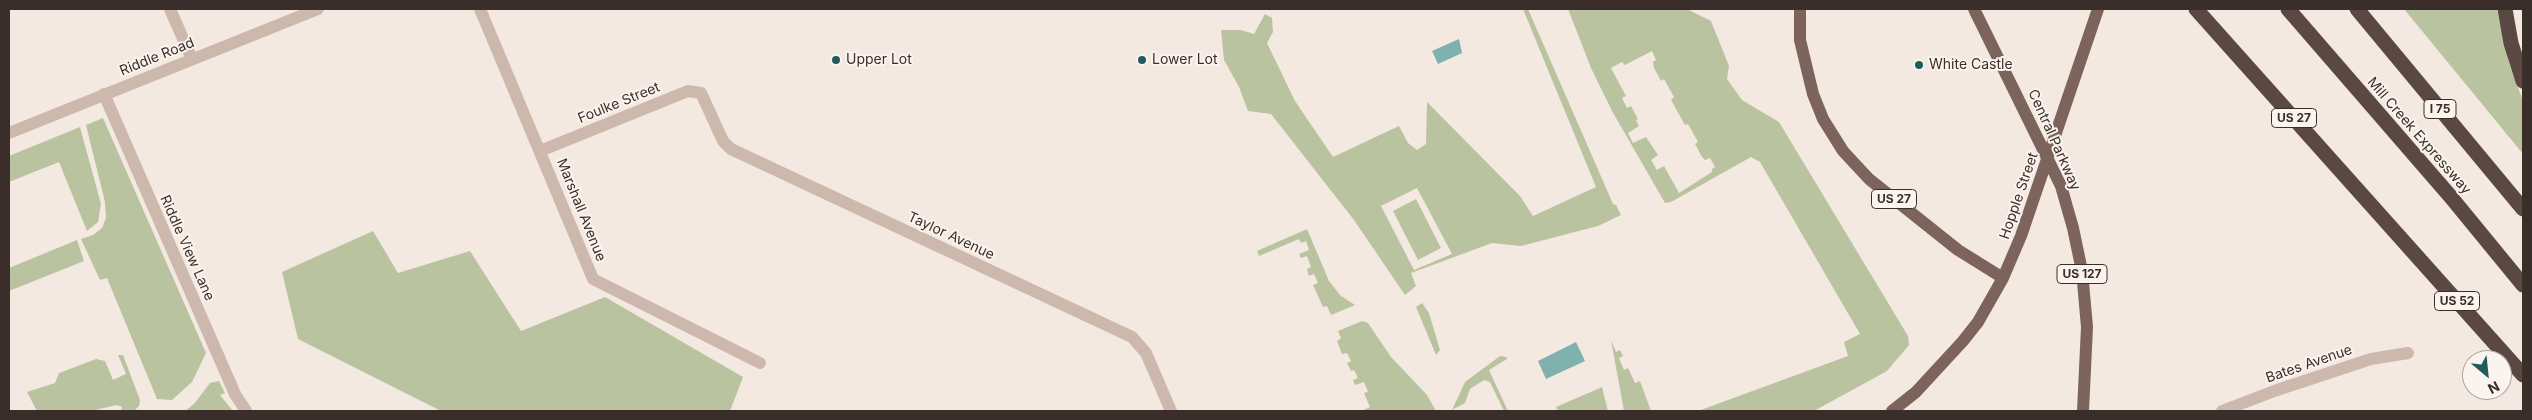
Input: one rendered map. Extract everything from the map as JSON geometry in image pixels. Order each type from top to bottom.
[{"type":"highway","name":"US 27","points":[[2196,9],[2391,227]]},
{"type":"highway","name":"Mill Creek Expressway","points":[[2288,9],[2450,196],[2523,285]]},
{"type":"highway","name":"I 75","points":[[2357,9],[2523,209]]},
{"type":"highway","points":[[2505,9],[2511,43],[2523,82]]},
{"type":"highway","name":"US 52","points":[[2391,227],[2523,374]]},
{"type":"main road","name":"US 27","points":[[1800,9],[1800,40],[1813,94],[1823,119],[1843,151],[1870,179],[1951,244],[2003,278]]},
{"type":"main road","name":"Central Parkway","points":[[1974,9],[2061,186],[2073,228],[2082,271],[2087,327],[2083,411]]},
{"type":"main road","name":"Hopple Street","points":[[1892,411],[1916,392],[1963,341],[1978,322],[2003,278],[2021,236],[2098,9]]},
{"type":"street","points":[[170,9],[192,59]]},
{"type":"street","name":"Riddle Road","points":[[9,133],[318,9]]},
{"type":"street","name":"Marshall Avenue","points":[[480,9],[593,279],[760,363]]},
{"type":"street","name":"Foulke Street","points":[[540,151],[688,91],[701,93],[706,101]]},
{"type":"street","name":"Riddle View Lane","points":[[104,94],[231,385],[246,411]]},
{"type":"street","name":"Taylor Avenue","points":[[706,101],[723,141],[730,149],[1132,337],[1146,353],[1171,411]]},
{"type":"street","name":"Bates Avenue","points":[[2222,411],[2277,390],[2371,359],[2408,353]]},
{"type":"green space","points":[[1523,9],[1528,9],[1613,204],[1616,205],[1621,215],[1598,226],[1521,246],[1492,243],[1411,273],[1416,286],[1405,295],[1354,220],[1271,114],[1248,111],[1239,87],[1224,60],[1221,30],[1241,30],[1254,34],[1265,14],[1272,18],[1273,32],[1267,43],[1295,101],[1333,157],[1399,126],[1408,143],[1417,150],[1426,144],[1427,102],[1520,196],[1533,216],[1596,187]],"holes":[[[1417,188],[1452,254],[1414,270],[1381,206]]]},
{"type":"green space","points":[[1568,9],[1687,9],[1711,21],[1729,66],[1727,79],[1742,100],[1779,122],[1908,336],[1909,345],[1887,371],[1814,411],[1698,411],[1848,356],[1844,342],[1860,334],[1760,162],[1751,157],[1671,202],[1665,203],[1612,111],[1591,68]],"holes":[[[1652,51],[1656,60],[1653,62],[1654,68],[1661,81],[1664,79],[1674,97],[1671,100],[1685,125],[1688,124],[1698,142],[1695,144],[1702,157],[1705,160],[1710,158],[1715,167],[1712,169],[1712,172],[1679,193],[1664,166],[1657,170],[1651,160],[1658,155],[1646,137],[1633,143],[1628,133],[1639,126],[1636,120],[1638,119],[1631,106],[1627,108],[1622,98],[1626,96],[1611,68],[1622,62],[1625,65]]]},
{"type":"green space","points":[[2404,9],[2497,9],[2510,66],[2523,101],[2523,154]]},
{"type":"green space","points":[[103,118],[206,353],[192,382],[172,400],[157,399],[107,278],[100,280],[81,239],[93,235],[102,228],[106,218],[105,202],[86,125]]},
{"type":"green space","points":[[80,127],[101,204],[98,222],[87,231],[59,162],[9,182],[9,156]]},
{"type":"green space","points":[[1416,199],[1441,248],[1418,260],[1393,211]]},
{"type":"green space","points":[[1307,229],[1329,281],[1341,296],[1355,305],[1331,315],[1327,306],[1323,307],[1313,285],[1318,283],[1314,274],[1309,276],[1307,269],[1311,267],[1307,256],[1301,258],[1299,254],[1309,250],[1306,241],[1301,243],[1299,239],[1259,256],[1257,251]]},
{"type":"green space","points":[[373,231],[398,273],[470,251],[521,331],[605,297],[743,377],[730,411],[441,411],[298,339],[282,272]]},
{"type":"green space","points":[[77,240],[84,261],[9,291],[9,268]]},
{"type":"green space","points":[[1422,303],[1429,313],[1440,350],[1436,355],[1416,307]]},
{"type":"green space","points":[[1362,321],[1368,323],[1391,357],[1427,395],[1436,411],[1361,411],[1370,407],[1364,393],[1368,392],[1364,382],[1355,385],[1353,380],[1358,378],[1354,370],[1351,371],[1347,363],[1351,361],[1347,353],[1342,354],[1337,341],[1341,338],[1338,331]]},
{"type":"green space","points":[[1611,340],[1616,352],[1620,350],[1623,356],[1619,358],[1624,370],[1628,368],[1635,383],[1640,381],[1651,411],[1624,411]]},
{"type":"green space","points":[[118,355],[123,355],[140,400],[139,406],[134,411],[121,411],[122,407],[117,405],[91,411],[37,411],[27,392],[55,383],[59,373],[96,359],[105,361],[113,380],[126,374]]},
{"type":"green space","points":[[1500,356],[1507,359],[1489,370],[1508,411],[1504,411],[1490,382],[1484,380],[1470,389],[1465,403],[1452,410],[1465,382]]},
{"type":"green space","points":[[219,381],[225,393],[220,395],[233,411],[185,411],[194,404],[210,383]]},
{"type":"green space","points":[[1602,387],[1608,411],[1558,411],[1556,407]]},
{"type":"water","points":[[1459,39],[1462,53],[1438,64],[1432,51]]},
{"type":"water","points":[[1576,342],[1585,361],[1546,379],[1538,361]]},
{"type":"place","name":"Upper Lot","points":[[836,60]]},
{"type":"place","name":"Lower Lot","points":[[1142,60]]},
{"type":"place","name":"White Castle","points":[[1919,65]]}]
